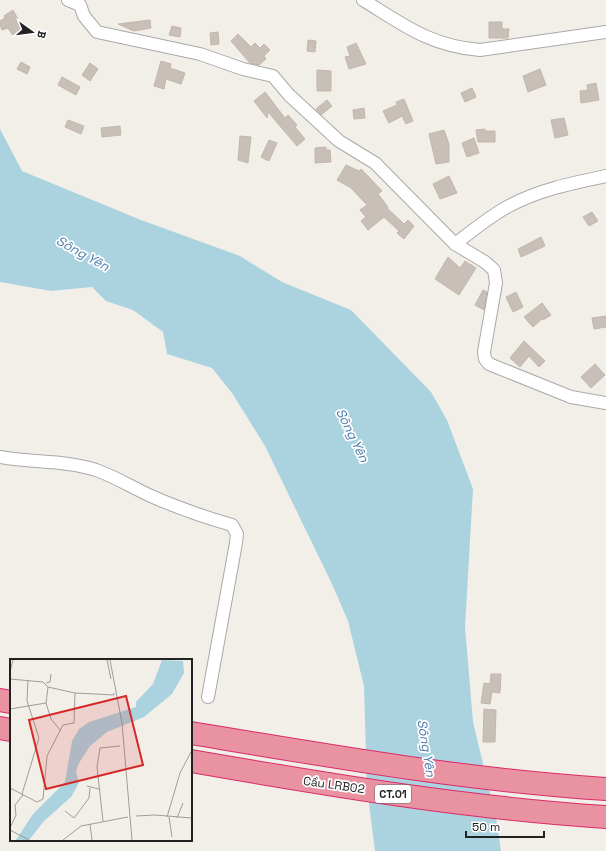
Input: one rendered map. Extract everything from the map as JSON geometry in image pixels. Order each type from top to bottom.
[{"type":"highway","points":[[0,700],[10,702]]},
{"type":"highway","points":[[0,728],[10,730]]},
{"type":"highway","name":"CT.01","points":[[192,733],[369,763],[552,786],[606,789]]},
{"type":"highway","name":"Cầu LRB02","points":[[192,761],[313,783],[552,814],[606,817]]},
{"type":"street","points":[[68,0],[80,5],[84,16],[97,32],[200,54],[243,69],[273,76],[289,95],[339,141],[375,163],[455,244],[485,262],[494,270],[496,283],[484,359],[489,364],[572,397],[606,403]]},
{"type":"street","points":[[363,0],[428,39],[467,49],[480,50],[606,32]]},
{"type":"street","points":[[455,244],[492,216],[525,198],[552,188],[606,176]]},
{"type":"street","points":[[0,457],[31,462],[58,462],[97,471],[118,479],[149,496],[182,510],[232,525],[237,534],[236,544],[208,697]]},
{"type":"water","name":"Sông Yên","points":[[0,129],[22,171],[141,220],[240,256],[282,282],[351,310],[431,392],[447,420],[473,489],[465,627],[473,722],[496,818],[501,851],[375,851],[367,788],[364,686],[348,621],[332,584],[265,446],[232,393],[212,368],[167,354],[163,332],[133,310],[106,301],[92,287],[51,291],[0,282]]},
{"type":"building","points":[[13,10],[24,30],[14,37],[8,28],[2,30],[0,25],[0,21],[5,18],[4,16]]},
{"type":"building","points":[[150,20],[151,28],[134,31],[118,24]]},
{"type":"building","points":[[489,22],[502,22],[502,29],[509,29],[508,38],[489,38]]},
{"type":"building","points":[[172,26],[181,28],[180,37],[169,35]]},
{"type":"building","points":[[218,32],[219,44],[211,45],[210,33]]},
{"type":"building","points":[[238,34],[251,47],[255,43],[260,48],[264,44],[270,50],[264,56],[266,59],[259,65],[250,63],[231,41]]},
{"type":"building","points":[[308,40],[316,41],[315,52],[307,51]]},
{"type":"building","points":[[356,43],[366,64],[349,69],[345,57],[350,56],[347,47]]},
{"type":"building","points":[[161,61],[171,64],[170,68],[185,73],[181,84],[166,79],[164,89],[154,86]]},
{"type":"building","points":[[21,62],[30,67],[27,74],[17,69]]},
{"type":"building","points":[[90,63],[98,69],[90,81],[82,75]]},
{"type":"building","points":[[540,69],[546,85],[528,92],[523,76]]},
{"type":"building","points":[[317,70],[331,71],[331,91],[317,91]]},
{"type":"building","points":[[62,77],[80,87],[76,95],[58,85]]},
{"type":"building","points":[[596,83],[599,100],[581,103],[580,91],[588,90],[587,85]]},
{"type":"building","points":[[472,88],[476,97],[465,102],[461,93]]},
{"type":"building","points":[[265,92],[285,118],[288,115],[297,125],[295,127],[305,139],[297,146],[268,112],[267,118],[254,101]]},
{"type":"building","points":[[404,99],[413,121],[406,124],[402,116],[389,123],[383,111],[397,105],[396,102]]},
{"type":"building","points":[[327,100],[332,106],[321,115],[316,109]]},
{"type":"building","points":[[364,108],[365,118],[354,119],[353,110]]},
{"type":"building","points":[[564,118],[568,135],[555,138],[551,120]]},
{"type":"building","points":[[68,120],[84,126],[81,134],[65,127]]},
{"type":"building","points":[[120,126],[121,135],[102,137],[101,128]]},
{"type":"building","points":[[485,129],[485,131],[495,131],[495,142],[478,142],[476,130]]},
{"type":"building","points":[[444,130],[449,144],[449,162],[436,164],[429,134]]},
{"type":"building","points":[[240,136],[251,137],[248,163],[238,160]]},
{"type":"building","points":[[474,138],[479,153],[467,157],[462,143]]},
{"type":"building","points":[[269,140],[277,143],[269,161],[261,157]]},
{"type":"building","points":[[326,147],[326,150],[330,150],[331,162],[315,163],[315,148]]},
{"type":"building","points":[[346,165],[359,171],[361,169],[382,191],[378,194],[388,207],[387,208],[404,224],[408,220],[414,226],[404,239],[397,233],[399,231],[384,217],[368,230],[361,221],[366,217],[360,210],[367,205],[351,188],[337,180]]},
{"type":"building","points":[[449,176],[457,193],[440,199],[433,184]]},
{"type":"building","points":[[592,212],[598,221],[589,226],[583,217]]},
{"type":"building","points":[[541,237],[545,246],[521,257],[518,249]]},
{"type":"building","points":[[448,257],[460,268],[465,261],[476,268],[459,295],[435,279]]},
{"type":"building","points":[[483,290],[487,292],[484,310],[475,305]]},
{"type":"building","points":[[516,292],[523,307],[513,312],[506,297]]},
{"type":"building","points":[[542,303],[551,315],[543,320],[542,319],[533,327],[524,317]]},
{"type":"building","points":[[606,316],[606,327],[594,329],[592,318]]},
{"type":"building","points":[[524,341],[545,361],[539,367],[529,356],[520,367],[510,358]]},
{"type":"building","points":[[595,364],[605,375],[591,388],[581,377]]},
{"type":"building","points":[[491,674],[501,674],[500,693],[492,692],[490,704],[481,703],[484,683],[490,684]]},
{"type":"building","points":[[484,709],[496,710],[495,742],[483,742]]}]
